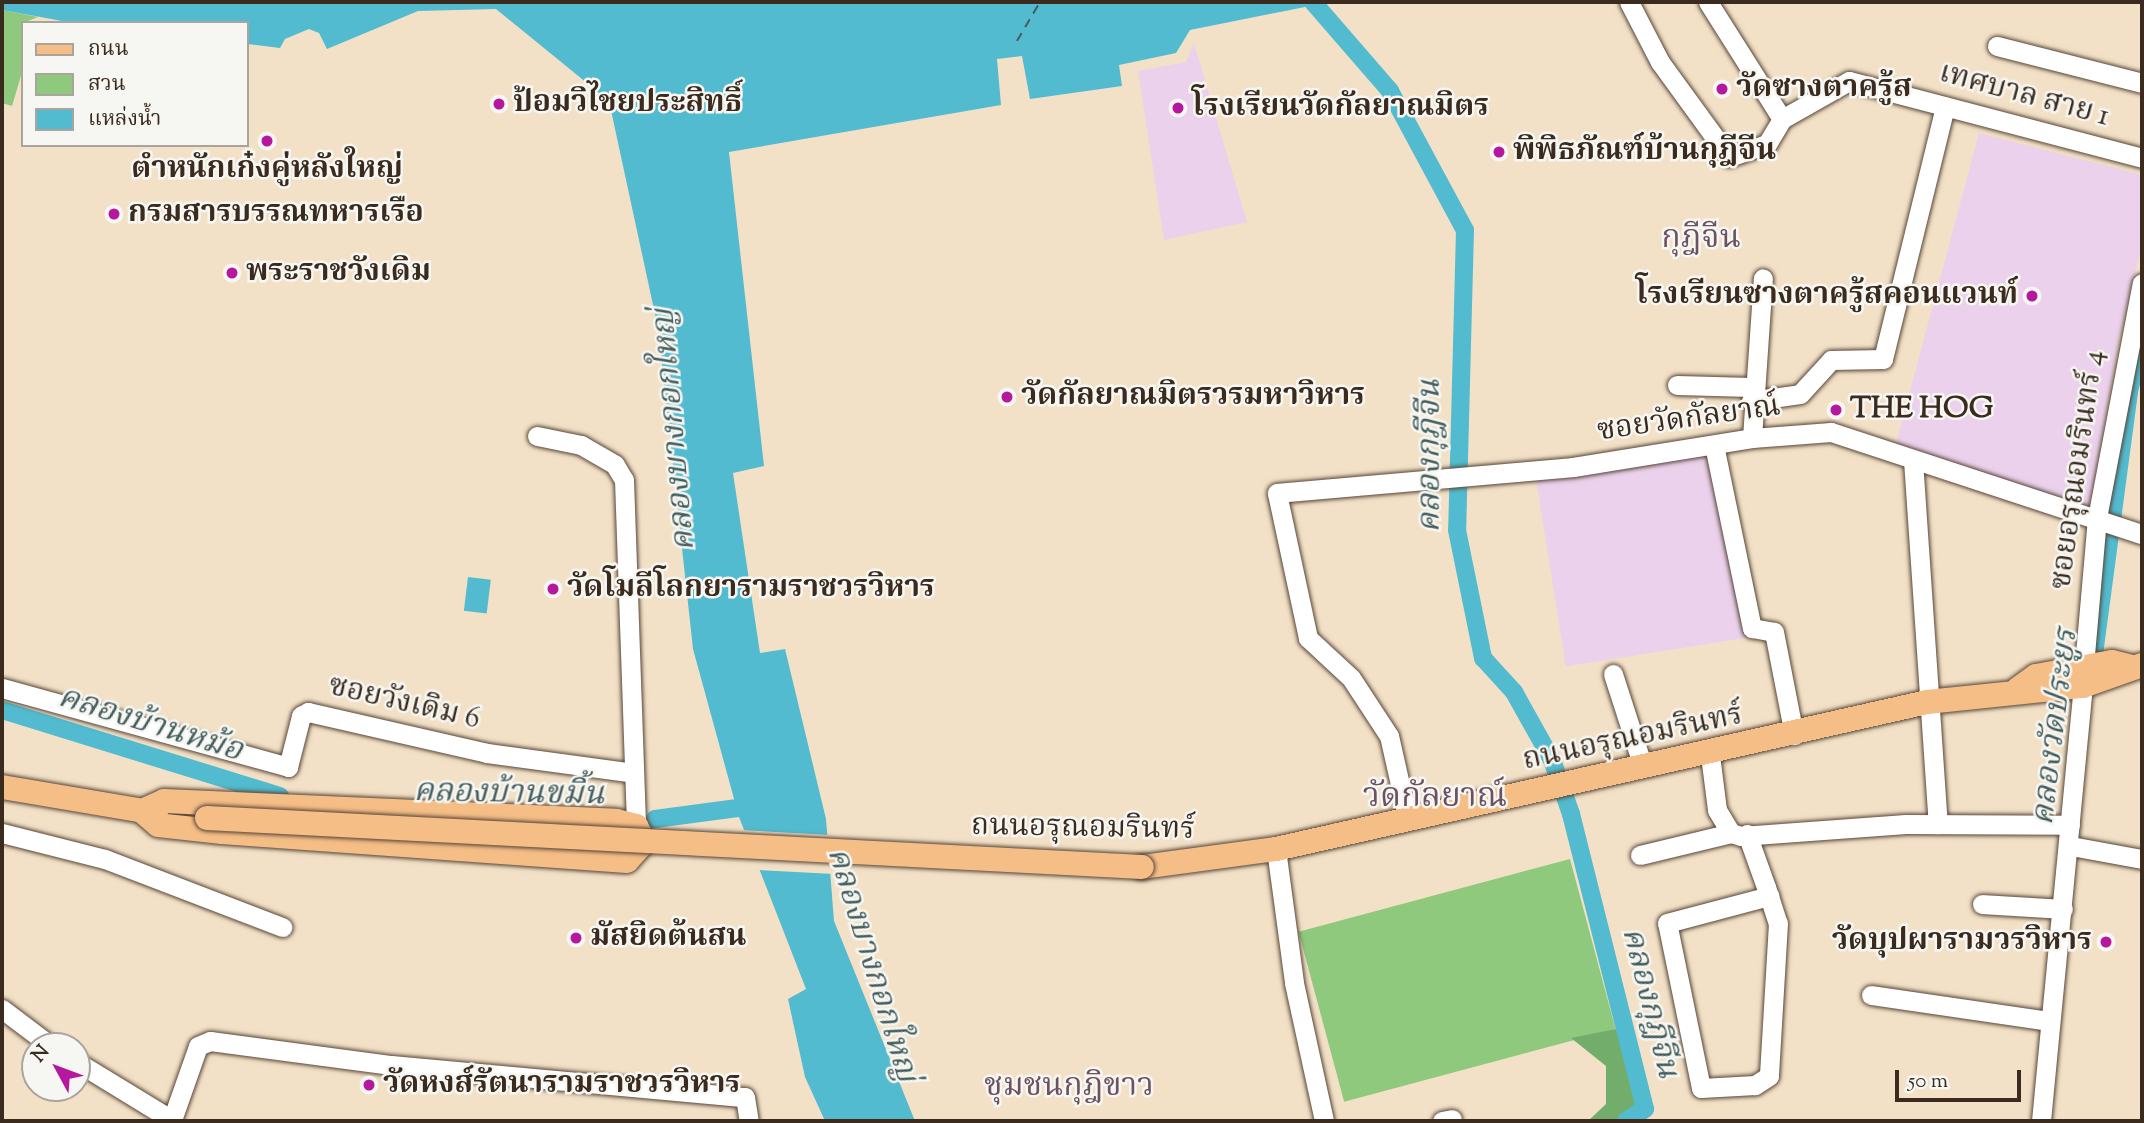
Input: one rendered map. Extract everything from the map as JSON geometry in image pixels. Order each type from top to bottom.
[{"type":"main road","points":[[2089,675],[2137,666]]},
{"type":"main road","name":"ถนนอรุณอมรินทร์","points":[[2,787],[142,811],[207,818],[1142,867],[1276,849],[1643,767],[1710,755],[1927,702],[2018,690],[2036,676],[2089,675]]},
{"type":"main road","points":[[164,801],[284,803],[635,826],[644,842],[627,861],[222,832],[158,825],[142,811],[164,801]]},
{"type":"street","points":[[1629,2],[1660,62],[1729,157],[1767,144],[1782,119],[1708,2]]},
{"type":"street","points":[[1997,46],[2142,83]]},
{"type":"street","name":"เทศบาล สาย 1","points":[[1782,119],[1849,81],[2142,158]]},
{"type":"street","points":[[1677,386],[1751,394],[1800,394],[1831,360],[1883,359],[1945,106]]},
{"type":"street","points":[[1752,438],[1751,394],[1763,278]]},
{"type":"street","name":"ซอยอรุณอมรินทร์ 4","points":[[2041,1121],[2049,1021],[2071,846],[2070,825],[2089,675],[2096,519],[2142,283]]},
{"type":"street","name":"ซอยวัดกัลยาณ์","points":[[1408,820],[1389,736],[1351,678],[1308,638],[1278,494],[1475,471],[1573,467],[1752,438],[1844,433],[1913,460],[2142,534]]},
{"type":"street","points":[[537,436],[581,445],[615,465],[624,481],[635,826]]},
{"type":"street","points":[[1714,445],[1752,628],[1774,632],[1794,735]]},
{"type":"street","points":[[1913,460],[1927,702],[1938,824]]},
{"type":"street","points":[[1613,674],[1643,767]]},
{"type":"street","name":"ซอยวังเดิม 6","points":[[2,688],[288,768],[301,716],[309,712],[487,753],[634,773]]},
{"type":"street","points":[[1710,755],[1717,810],[1739,834],[1769,895],[1778,923],[1769,1076],[1755,1085],[1701,1088],[1667,923],[1769,895]]},
{"type":"street","points":[[1640,855],[1739,834],[1938,824],[2070,825]]},
{"type":"street","points":[[2,833],[105,859],[282,927]]},
{"type":"street","points":[[2071,846],[2142,859]]},
{"type":"street","points":[[1276,849],[1294,983],[1324,1121]]},
{"type":"street","points":[[1982,904],[2063,909]]},
{"type":"street","points":[[1871,995],[2049,1021]]},
{"type":"street","points":[[2,1009],[32,1032]]},
{"type":"street","points":[[91,1071],[172,1120],[198,1046],[210,1041],[391,1065],[745,1097],[749,1121]]},
{"type":"shaded area","name":"โรงเรียนวัดกัลยาณมิตร","points":[[1194,43],[1247,222],[1164,240],[1138,71],[1186,62]]},
{"type":"shaded area","name":"โรงเรียนซางตาครู้สคอนแวนท์","points":[[1979,133],[2142,175],[2142,245],[2119,338],[2090,511],[1895,447]]},
{"type":"shaded area","points":[[1717,445],[1748,638],[1566,666],[1535,474]]},
{"type":"green space","points":[[2,10],[38,17],[21,21],[21,76],[12,106],[2,103]]},
{"type":"green space","points":[[1570,859],[1616,1029],[1344,1102],[1299,932]]},
{"type":"green space","points":[[1616,1029],[1638,1103],[1635,1121],[1588,1121],[1606,1104],[1606,1066],[1571,1038]]},
{"type":"water","name":"คลองบางกอกใหญ่","points":[[2,2],[1330,2],[1190,30],[1176,53],[1119,65],[1122,86],[1030,99],[1022,56],[997,59],[1001,105],[729,152],[764,466],[733,473],[760,653],[785,649],[826,819],[834,921],[915,1121],[825,1121],[805,1077],[788,999],[806,989],[739,817],[693,649],[658,328],[609,101],[496,9],[418,11],[327,49],[319,33],[309,29],[285,39],[280,48],[248,44],[248,21],[62,21],[2,10]]},
{"type":"water","points":[[468,577],[491,580],[487,614],[464,611]]},
{"type":"pier","points":[[741,830],[831,835],[834,874],[757,870]]},
{"type":"waterway","name":"คลองกุฎีจีน","points":[[1313,2],[1390,91],[1465,230],[1457,530],[1483,658],[1514,692],[1552,760],[1571,814],[1645,1109],[1626,1121]]},
{"type":"waterway","name":"คลองวัดประยูร","points":[[2093,662],[2129,391],[2142,341]]},
{"type":"waterway","name":"คลองบ้านหม้อ","points":[[2,710],[280,796]]},
{"type":"waterway","name":"คลองบ้านขมิ้น","points":[[655,819],[760,805]]},
{"type":"ferry route","points":[[1017,41],[1040,2]]},
{"type":"place","name":"วัดซางตาครู้ส","points":[[1722,89]]},
{"type":"place","name":"ป้อมวิไชยประสิทธิ์","points":[[499,104]]},
{"type":"place","name":"โรงเรียนวัดกัลยาณมิตร","points":[[1178,108]]},
{"type":"place","name":"ตำหนักเก๋งคู่หลังใหญ่","points":[[267,141]]},
{"type":"place","name":"พิพิธภัณฑ์บ้านกุฎีจีน","points":[[1499,152]]},
{"type":"place","name":"กรมสารบรรณทหารเรือ","points":[[114,214]]},
{"type":"place","name":"พระราชวังเดิม","points":[[232,273]]},
{"type":"place","name":"โรงเรียนซางตาครู้สคอนแวนท์","points":[[2032,296]]},
{"type":"place","name":"วัดกัลยาณมิตรวรมหาวิหาร","points":[[1007,397]]},
{"type":"place","name":"THE HOG","points":[[1836,410]]},
{"type":"place","name":"วัดโมลีโลกยารามราชวรวิหาร","points":[[553,589]]},
{"type":"place","name":"มัสยิดต้นสน","points":[[576,938]]},
{"type":"place","name":"วัดบุปผารามวรวิหาร","points":[[2106,942]]},
{"type":"place","name":"วัดหงส์รัตนารามราชวรวิหาร","points":[[369,1085]]},
{"type":"district","name":"กุฎีจีน","points":[[1701,239]]},
{"type":"district","name":"วัดกัลยาณ์","points":[[1435,799]]},
{"type":"district","name":"ชุมชนกุฎิขาว","points":[[1069,1087]]}]
